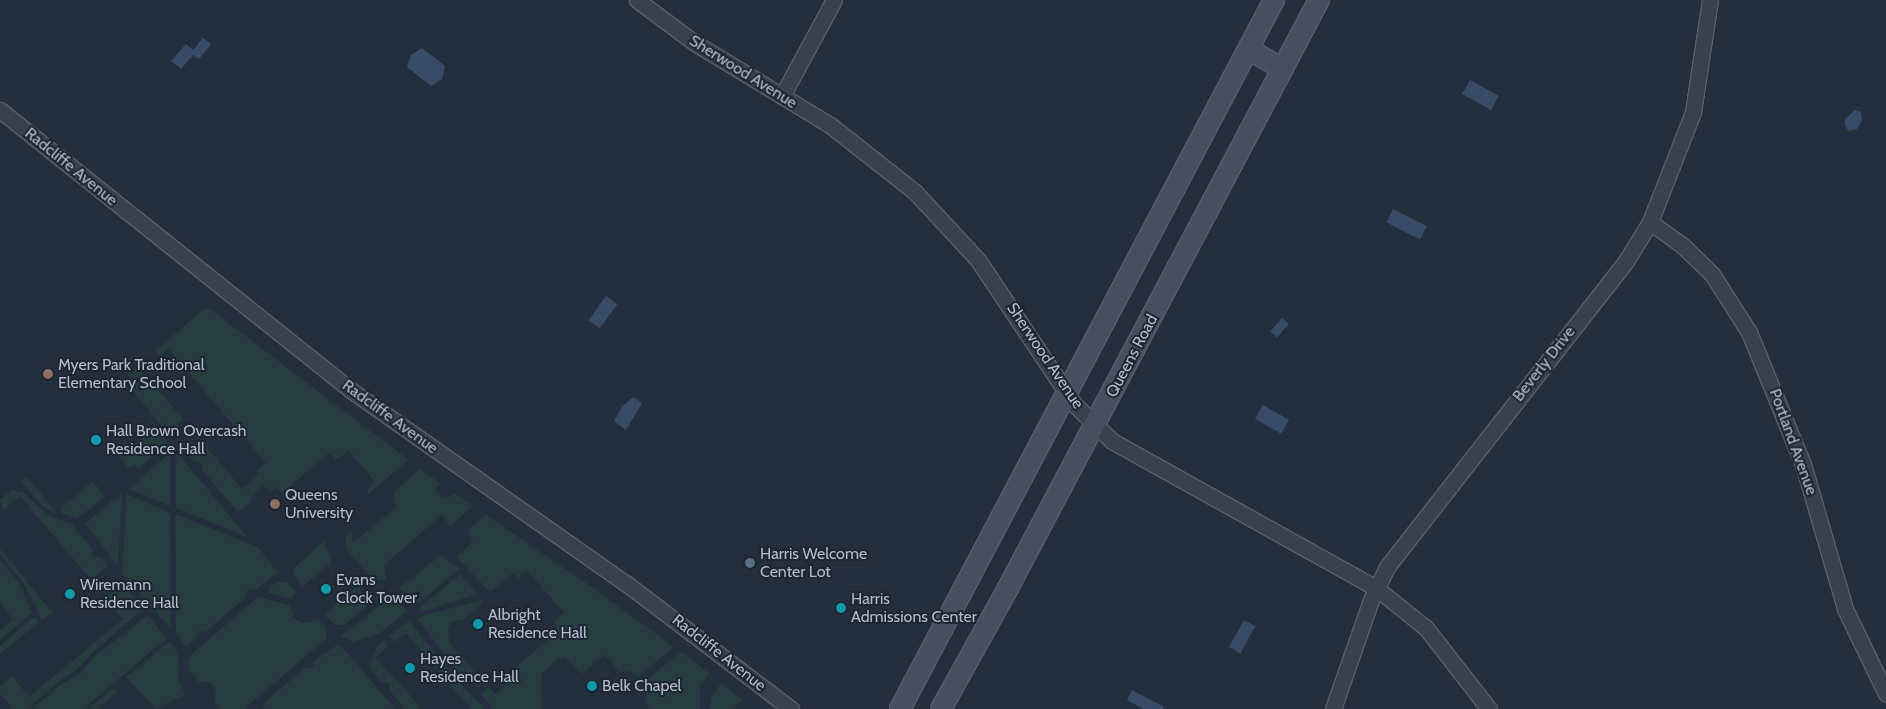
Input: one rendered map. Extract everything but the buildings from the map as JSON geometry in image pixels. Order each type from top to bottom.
[{"type":"street","name":"Sherwood Avenue","points":[[637,0],[695,43],[782,96],[871,154],[934,211],[991,277],[1066,393],[1095,426],[1135,456],[1376,588],[1426,628],[1489,709]]},
{"type":"street","points":[[782,96],[834,0]]},
{"type":"street","points":[[900,709],[1274,0]]},
{"type":"street","name":"Queens Road","points":[[941,709],[1095,426],[1319,0]]},
{"type":"street","name":"Beverly Drive","points":[[1333,709],[1376,588],[1393,557],[1626,261],[1650,222],[1693,112],[1710,0]]},
{"type":"street","points":[[1248,50],[1283,69]]},
{"type":"street","name":"Radcliffe Avenue","points":[[0,110],[359,396],[634,589],[791,709]]},
{"type":"street","name":"Portland Avenue","points":[[1650,222],[1683,246],[1712,274],[1749,332],[1803,464],[1845,609],[1886,694]]},
{"type":"green space","points":[[204,309],[210,309],[409,460],[368,494],[368,489],[375,482],[349,451],[335,460],[329,453],[282,493],[277,487],[272,490],[263,486],[253,494],[251,502],[238,512],[202,470],[202,463],[194,462],[182,445],[184,442],[193,453],[204,444],[242,489],[259,475],[256,471],[266,463],[168,349],[159,356],[155,351]]},
{"type":"green space","points":[[137,366],[183,419],[173,429],[179,437],[171,437],[127,384],[128,374]]},
{"type":"green space","points":[[147,416],[165,435],[167,443],[139,468],[134,465],[128,468],[120,457],[154,428]]},
{"type":"green space","points":[[176,454],[180,456],[247,537],[176,508]]},
{"type":"green space","points":[[170,455],[170,506],[129,489],[166,456]]},
{"type":"green space","points":[[420,469],[440,483],[436,490],[440,496],[448,497],[455,494],[473,506],[450,526],[442,515],[384,565],[386,580],[374,580],[347,550],[345,537],[351,531],[353,543],[396,507],[394,492]]},
{"type":"green space","points":[[27,477],[57,514],[43,506],[21,482]]},
{"type":"green space","points":[[93,481],[105,497],[76,519],[63,513],[60,509]]},
{"type":"green space","points":[[12,490],[23,492],[49,516],[72,524],[92,548],[93,556],[100,557],[108,566],[91,580],[20,496],[3,510],[0,500]]},
{"type":"green space","points":[[120,494],[122,495],[118,566],[85,524]]},
{"type":"green space","points":[[127,494],[170,513],[171,629],[122,573]]},
{"type":"green space","points":[[178,515],[258,547],[277,572],[254,591],[252,589],[247,591],[245,598],[206,631],[199,631],[198,638],[186,647],[176,634],[175,517]]},
{"type":"green space","points":[[486,515],[592,587],[674,647],[639,676],[629,671],[620,672],[605,655],[582,674],[565,658],[557,659],[542,674],[541,709],[493,709],[481,694],[489,687],[495,694],[512,679],[508,674],[558,631],[554,621],[564,613],[528,571],[519,579],[513,573],[490,592],[456,557],[473,542],[467,530]]},
{"type":"green space","points":[[324,541],[332,562],[302,587],[294,575],[295,567]]},
{"type":"green space","points":[[0,549],[52,612],[42,620],[23,582],[0,554]]},
{"type":"green space","points":[[441,555],[460,569],[417,604],[407,598],[399,588]]},
{"type":"green space","points":[[0,560],[20,584],[32,613],[0,640],[0,630],[13,620],[0,602]]},
{"type":"green space","points":[[460,574],[477,594],[421,612],[420,607]]},
{"type":"green space","points":[[277,582],[287,582],[296,592],[291,599],[269,593],[268,589]]},
{"type":"green space","points":[[122,584],[143,609],[91,654],[77,670],[61,680],[27,709],[13,709],[0,694],[0,686],[12,676],[29,697],[123,619],[105,598]]},
{"type":"green space","points":[[355,588],[374,600],[344,625],[335,625],[325,614]]},
{"type":"green space","points":[[392,595],[407,611],[380,633],[353,642],[341,636]]},
{"type":"green space","points":[[258,597],[290,605],[293,617],[302,623],[319,620],[326,629],[327,638],[244,709],[220,709],[214,701],[216,694],[214,686],[205,681],[198,682],[189,670],[188,660],[193,653]]},
{"type":"green space","points":[[481,600],[483,603],[463,620],[451,622],[448,628],[449,642],[474,671],[464,679],[418,620],[421,616]]},
{"type":"green space","points":[[148,615],[166,639],[83,709],[32,709],[61,684],[80,674],[95,656]]},
{"type":"green space","points":[[34,617],[39,622],[0,654],[0,646]]},
{"type":"green space","points":[[409,621],[463,687],[485,709],[471,709],[406,633],[394,642],[389,636]]},
{"type":"green space","points":[[384,640],[389,646],[375,658],[420,706],[417,709],[405,709],[390,691],[390,684],[382,682],[370,668],[376,648]]},
{"type":"green space","points":[[168,643],[171,643],[177,652],[179,681],[185,695],[156,709],[126,677]]},
{"type":"green space","points":[[337,645],[343,648],[395,709],[263,709],[266,701],[305,668],[313,668],[314,661]]},
{"type":"green space","points":[[681,652],[709,673],[700,688],[700,709],[651,709],[645,702],[648,690],[644,682]]},
{"type":"green space","points":[[721,683],[742,700],[731,709],[710,709],[711,698]]},
{"type":"green space","points":[[113,688],[117,692],[97,709],[88,709]]},
{"type":"water","points":[[203,38],[211,44],[199,59],[193,55],[181,69],[171,61],[186,44],[193,50]]},
{"type":"water","points":[[422,48],[445,66],[442,79],[431,86],[407,67],[411,55]]},
{"type":"water","points":[[1470,80],[1499,96],[1491,110],[1462,94]]},
{"type":"water","points":[[1855,110],[1861,112],[1862,121],[1857,129],[1849,131],[1845,126],[1845,119]]},
{"type":"water","points":[[1393,209],[1427,226],[1420,240],[1386,222]]},
{"type":"water","points":[[606,296],[617,304],[600,328],[588,320]]},
{"type":"water","points":[[1282,318],[1289,324],[1277,337],[1270,332]]},
{"type":"water","points":[[633,397],[642,403],[626,430],[614,421],[622,407]]},
{"type":"water","points":[[1263,405],[1289,420],[1281,434],[1255,419]]},
{"type":"water","points":[[1244,620],[1255,626],[1240,653],[1229,647]]},
{"type":"water","points":[[1132,690],[1164,707],[1163,709],[1143,709],[1127,700]]},
{"type":"place","name":"Myers Park Traditional Elementary School","points":[[48,374]]},
{"type":"place","name":"Hall Brown Overcash Residence Hall","points":[[96,440]]},
{"type":"place","name":"Queens University","points":[[275,504]]},
{"type":"place","name":"Harris Welcome Center Lot","points":[[750,563]]},
{"type":"place","name":"Evans Clock Tower","points":[[326,589]]},
{"type":"place","name":"Wiremann Residence Hall","points":[[70,594]]},
{"type":"place","name":"Harris Admissions Center","points":[[841,608]]},
{"type":"place","name":"Albright Residence Hall","points":[[478,624]]},
{"type":"place","name":"Hayes Residence Hall","points":[[410,668]]},
{"type":"place","name":"Belk Chapel","points":[[592,686]]}]
